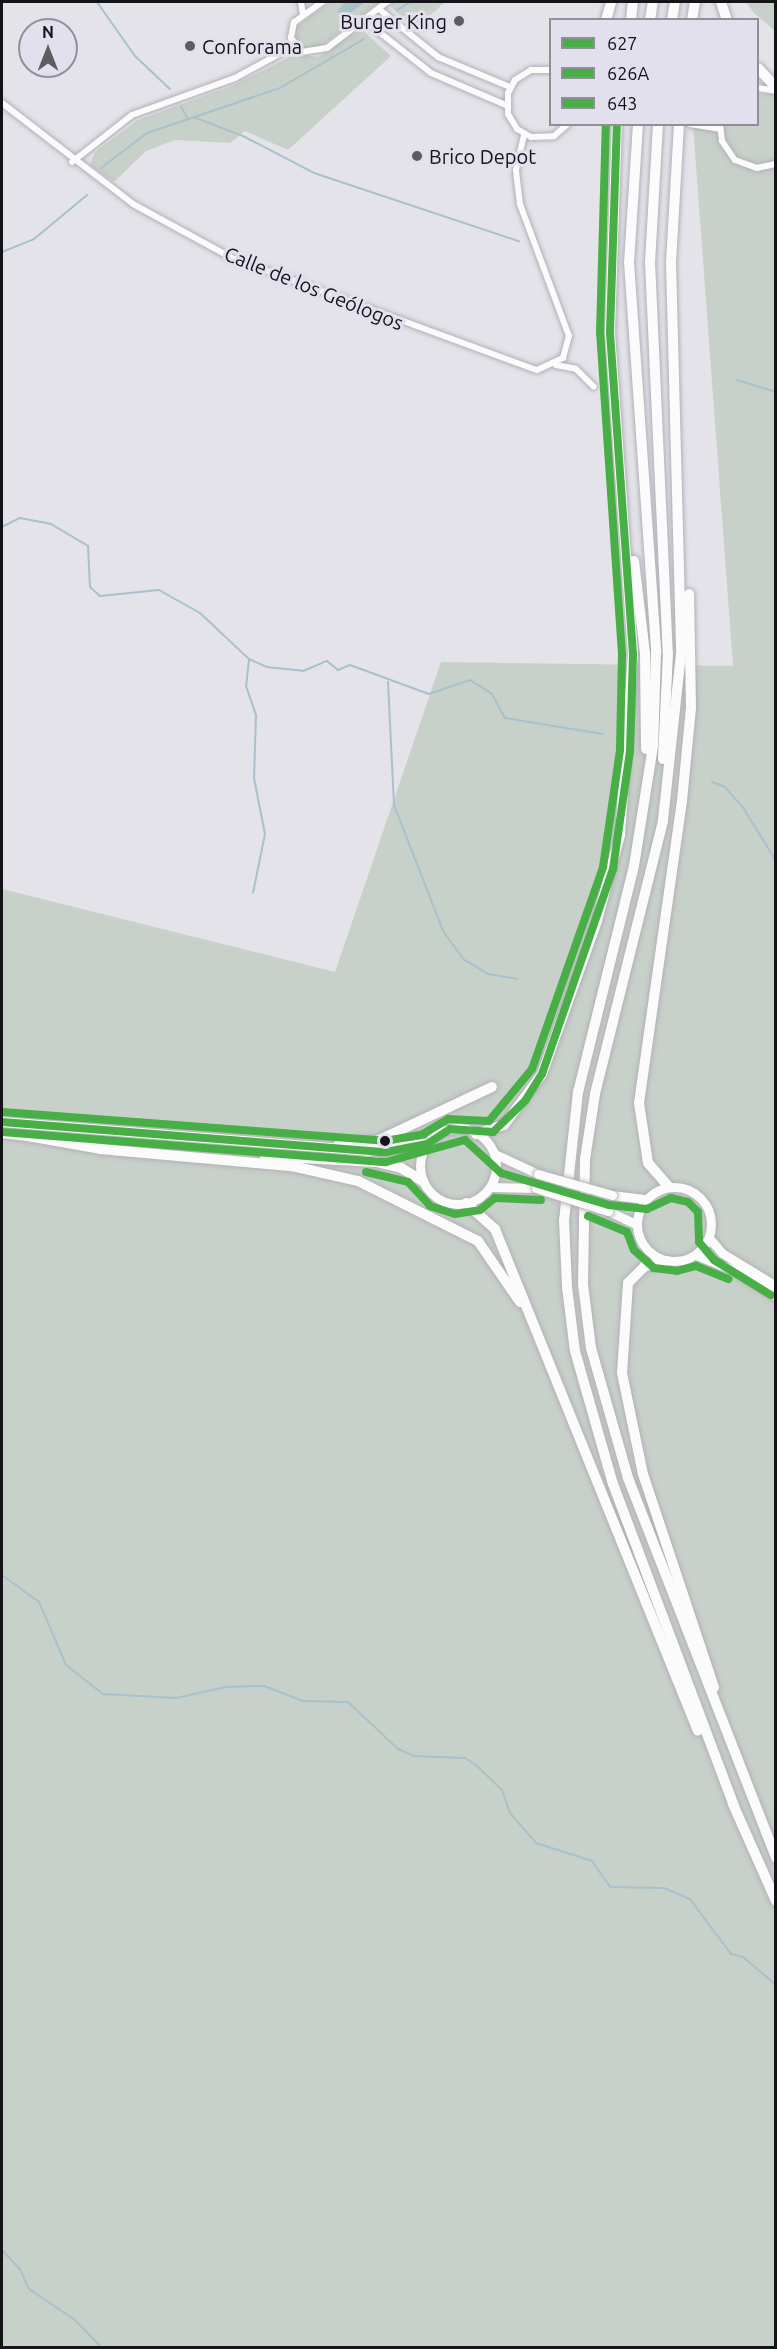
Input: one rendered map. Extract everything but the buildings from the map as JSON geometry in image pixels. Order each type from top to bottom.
[{"type":"highway","points":[[607,18],[611,2]]},
{"type":"highway","points":[[630,18],[633,2]]},
{"type":"highway","points":[[650,18],[652,2]]},
{"type":"highway","points":[[672,18],[675,2]]},
{"type":"highway","points":[[692,18],[695,2]]},
{"type":"highway","points":[[721,2],[726,18]]},
{"type":"highway","points":[[759,69],[776,89]]},
{"type":"highway","points":[[476,1134],[504,1125],[542,1074],[618,847],[630,752],[633,654],[617,442],[609,259],[617,126]]},
{"type":"highway","points":[[638,126],[629,262],[656,653],[646,798],[620,935],[578,1092],[566,1189],[567,1287],[575,1351],[596,1432],[733,1804]]},
{"type":"highway","points":[[649,873],[666,733],[668,653],[651,347],[658,126]]},
{"type":"highway","points":[[679,126],[671,263],[680,492],[681,654],[663,821],[596,1094],[585,1159],[583,1284],[593,1358],[628,1478],[776,1858]]},
{"type":"highway","points":[[617,442],[644,642],[646,798]]},
{"type":"highway","points":[[669,1187],[648,1163],[639,1103],[690,708],[689,577],[680,492]]},
{"type":"highway","points":[[256,1145],[377,1141],[492,1087]]},
{"type":"highway","points":[[2,1122],[256,1145],[386,1152],[427,1144]]},
{"type":"highway","points":[[2,1133],[376,1162],[423,1181]]},
{"type":"highway","points":[[28,1136],[100,1149],[292,1166],[358,1181],[478,1241],[537,1327]]},
{"type":"highway","points":[[466,1203],[495,1229],[537,1327],[689,1712],[776,1901]]},
{"type":"highway","points":[[667,1261],[637,1270],[625,1292],[621,1345],[627,1413],[684,1609],[745,1782]]},
{"type":"street","points":[[301,2],[303,15]]},
{"type":"street","points":[[294,46],[291,29],[303,15],[322,2]]},
{"type":"street","points":[[72,162],[132,115],[235,78],[294,46],[319,52],[365,21],[387,2]]},
{"type":"street","points":[[379,9],[438,57],[510,87]]},
{"type":"street","points":[[365,21],[431,73],[506,105]]},
{"type":"street","points":[[549,70],[531,70],[510,87],[506,105],[511,122],[524,134],[547,137],[565,126]]},
{"type":"street","points":[[759,88],[776,89]]},
{"type":"street","name":"Calle de los Geólogos","points":[[2,103],[72,162],[182,232],[286,282],[523,366],[537,370],[556,365],[576,369],[594,387]]},
{"type":"street","points":[[704,126],[720,127],[735,160],[757,168],[776,164]]},
{"type":"street","points":[[524,134],[516,170],[520,204],[569,336],[568,348],[556,365]]},
{"type":"street","points":[[696,1255],[709,1238],[711,1218],[702,1200],[669,1187],[646,1199],[612,1195],[538,1174],[495,1154],[476,1134],[450,1129],[427,1144],[420,1162],[423,1181],[445,1202],[466,1203],[490,1187],[536,1188],[608,1211],[636,1224],[649,1252],[667,1261],[696,1255],[736,1271],[776,1296]]},
{"type":"street","points":[[490,1187],[495,1154]]},
{"type":"street","points":[[636,1224],[646,1199]]},
{"type":"street","points":[[709,1238],[722,1253],[776,1286]]},
{"type":"shaded area","points":[[330,2],[380,2],[318,48],[305,48],[296,40],[296,27]]},
{"type":"shaded area","points":[[392,2],[445,2],[415,29],[391,7]]},
{"type":"shaded area","points":[[746,2],[775,2],[775,31],[754,13]]},
{"type":"shaded area","points":[[361,29],[391,56],[288,150],[245,131],[230,143],[175,140],[146,151],[114,182],[90,165],[95,152],[138,120],[232,86],[296,54],[318,57]]},
{"type":"shaded area","points":[[759,94],[775,94],[775,2347],[2,2348],[2,889],[335,972],[441,662],[733,666],[693,126],[759,126]]},
{"type":"water","points":[[345,2],[365,2],[344,18],[337,11]]},
{"type":"waterway","points":[[97,2],[135,56],[170,89]]},
{"type":"waterway","points":[[397,10],[410,2]]},
{"type":"waterway","points":[[101,168],[147,133],[280,88],[364,39]]},
{"type":"waterway","points":[[181,107],[187,117]]},
{"type":"waterway","points":[[193,117],[243,136],[314,173],[519,241]]},
{"type":"waterway","points":[[2,252],[34,239],[87,195]]},
{"type":"waterway","points":[[737,380],[776,392]]},
{"type":"waterway","points":[[2,527],[20,518],[51,524],[88,546],[90,587],[100,596],[159,590],[200,613],[249,659],[267,667],[303,671],[327,661],[338,670],[350,665],[429,694],[470,680],[492,694],[505,718],[603,734]]},
{"type":"waterway","points":[[249,659],[246,686],[256,715],[254,778],[265,834],[253,893]]},
{"type":"waterway","points":[[388,682],[394,805],[443,931],[463,959],[488,974],[518,979]]},
{"type":"waterway","points":[[712,782],[725,787],[744,809],[776,861]]},
{"type":"waterway","points":[[2,1575],[39,1602],[66,1665],[103,1694],[176,1698],[226,1687],[264,1686],[303,1701],[348,1702],[398,1749],[414,1756],[465,1758],[476,1765],[502,1790],[510,1813],[536,1843],[592,1861],[610,1887],[664,1888],[690,1899],[731,1954],[743,1957],[776,1985]]},
{"type":"waterway","points":[[2,2250],[20,2269],[29,2289],[75,2320],[102,2348]]},
{"type":"transit line","name":"643","points":[[3,1112],[385,1141],[423,1134],[448,1119],[489,1121],[532,1069],[603,867],[620,750],[622,654],[600,333],[606,126]]},
{"type":"transit line","name":"627","points":[[2,1122],[386,1152],[427,1144],[450,1129],[493,1132],[525,1101],[542,1074],[613,869],[630,751],[633,654],[610,332],[617,126]]},
{"type":"transit line","name":"626A","points":[[2,1132],[386,1162],[465,1140],[501,1173],[609,1205],[647,1209],[671,1198],[688,1202],[698,1212],[699,1242],[714,1260],[771,1295]]},
{"type":"transit line","name":"626A","points":[[366,1172],[408,1182],[430,1206],[455,1214],[480,1210],[495,1198],[541,1200]]},
{"type":"transit line","name":"626A","points":[[588,1216],[627,1232],[634,1250],[654,1268],[677,1271],[696,1266],[728,1279]]},
{"type":"place","name":"Burger King","points":[[459,21]]},
{"type":"place","name":"Conforama","points":[[190,46]]},
{"type":"place","name":"Brico Depot","points":[[417,156]]}]
